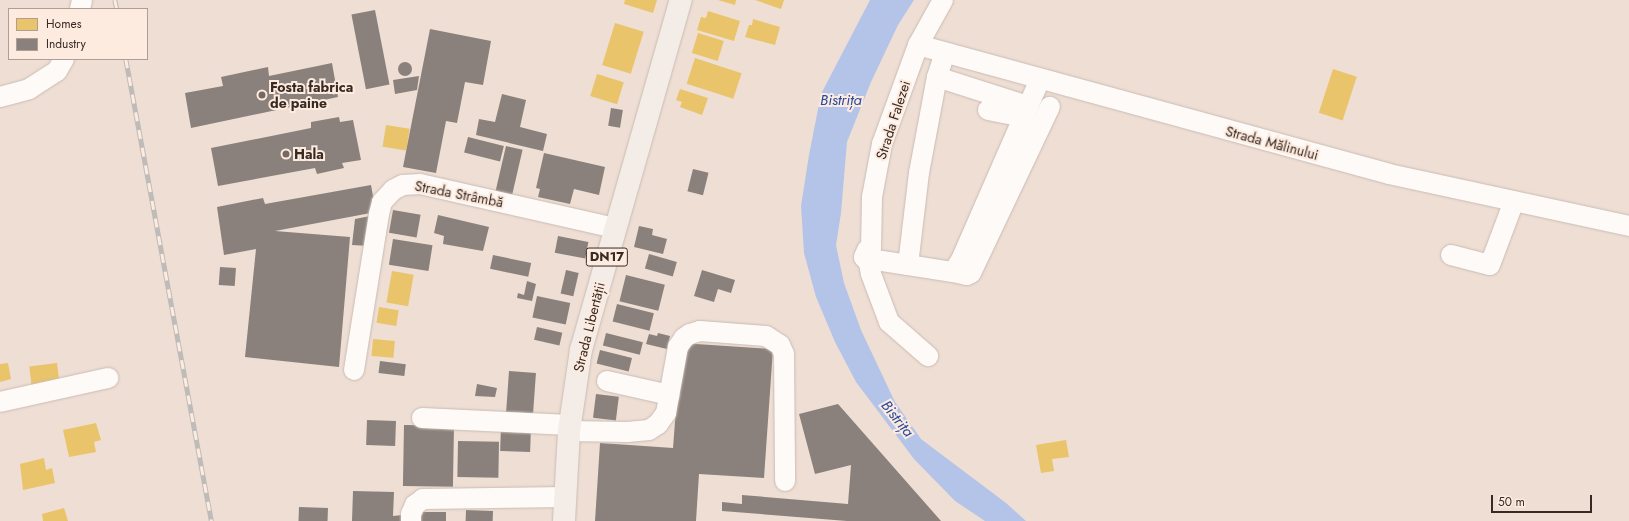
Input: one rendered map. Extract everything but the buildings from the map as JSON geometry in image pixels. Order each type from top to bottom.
[{"type":"main road","name":"Strada Libertății","points":[[564,521],[570,428],[581,350],[681,0]]},
{"type":"street","name":"Strada Falezei","points":[[883,259],[872,198],[882,144],[918,45],[943,0]]},
{"type":"street","name":"Strada Mălinului","points":[[918,45],[1389,174],[1629,226]]},
{"type":"street","points":[[928,356],[889,322],[871,274],[883,259],[919,173],[937,77],[945,53]]},
{"type":"street","points":[[0,98],[30,90],[57,71],[63,60]]},
{"type":"street","points":[[937,77],[1026,112]]},
{"type":"street","points":[[953,272],[961,260],[1040,79]]},
{"type":"street","points":[[883,259],[967,275],[971,273],[1050,107]]},
{"type":"street","points":[[988,110],[1026,112]]},
{"type":"street","name":"Strada Strâmbă","points":[[354,370],[379,214],[382,202],[393,190],[403,185],[420,184],[615,228]]},
{"type":"street","points":[[1451,255],[1490,265],[1514,201]]},
{"type":"street","points":[[422,418],[627,432],[649,430],[658,424],[666,412],[678,347],[684,338],[690,334],[700,331],[766,336],[780,345],[784,354],[785,481]]},
{"type":"street","points":[[0,402],[108,378]]},
{"type":"street","points":[[607,381],[669,395]]},
{"type":"street","points":[[411,521],[411,514],[416,504],[422,499],[565,497]]},
{"type":"water","name":"Bistrița","points":[[870,0],[914,0],[898,25],[871,82],[847,142],[841,213],[836,245],[844,283],[861,330],[895,402],[921,439],[1006,503],[1026,521],[985,521],[955,501],[914,459],[856,382],[835,342],[816,297],[804,253],[801,206],[809,155],[821,94]]},
{"type":"railway","points":[[115,0],[117,8]]},
{"type":"railway","points":[[126,60],[212,521]]},
{"type":"place","name":"Fosta fabrica de paine","points":[[262,95]]},
{"type":"place","name":"Hala","points":[[286,154]]}]
